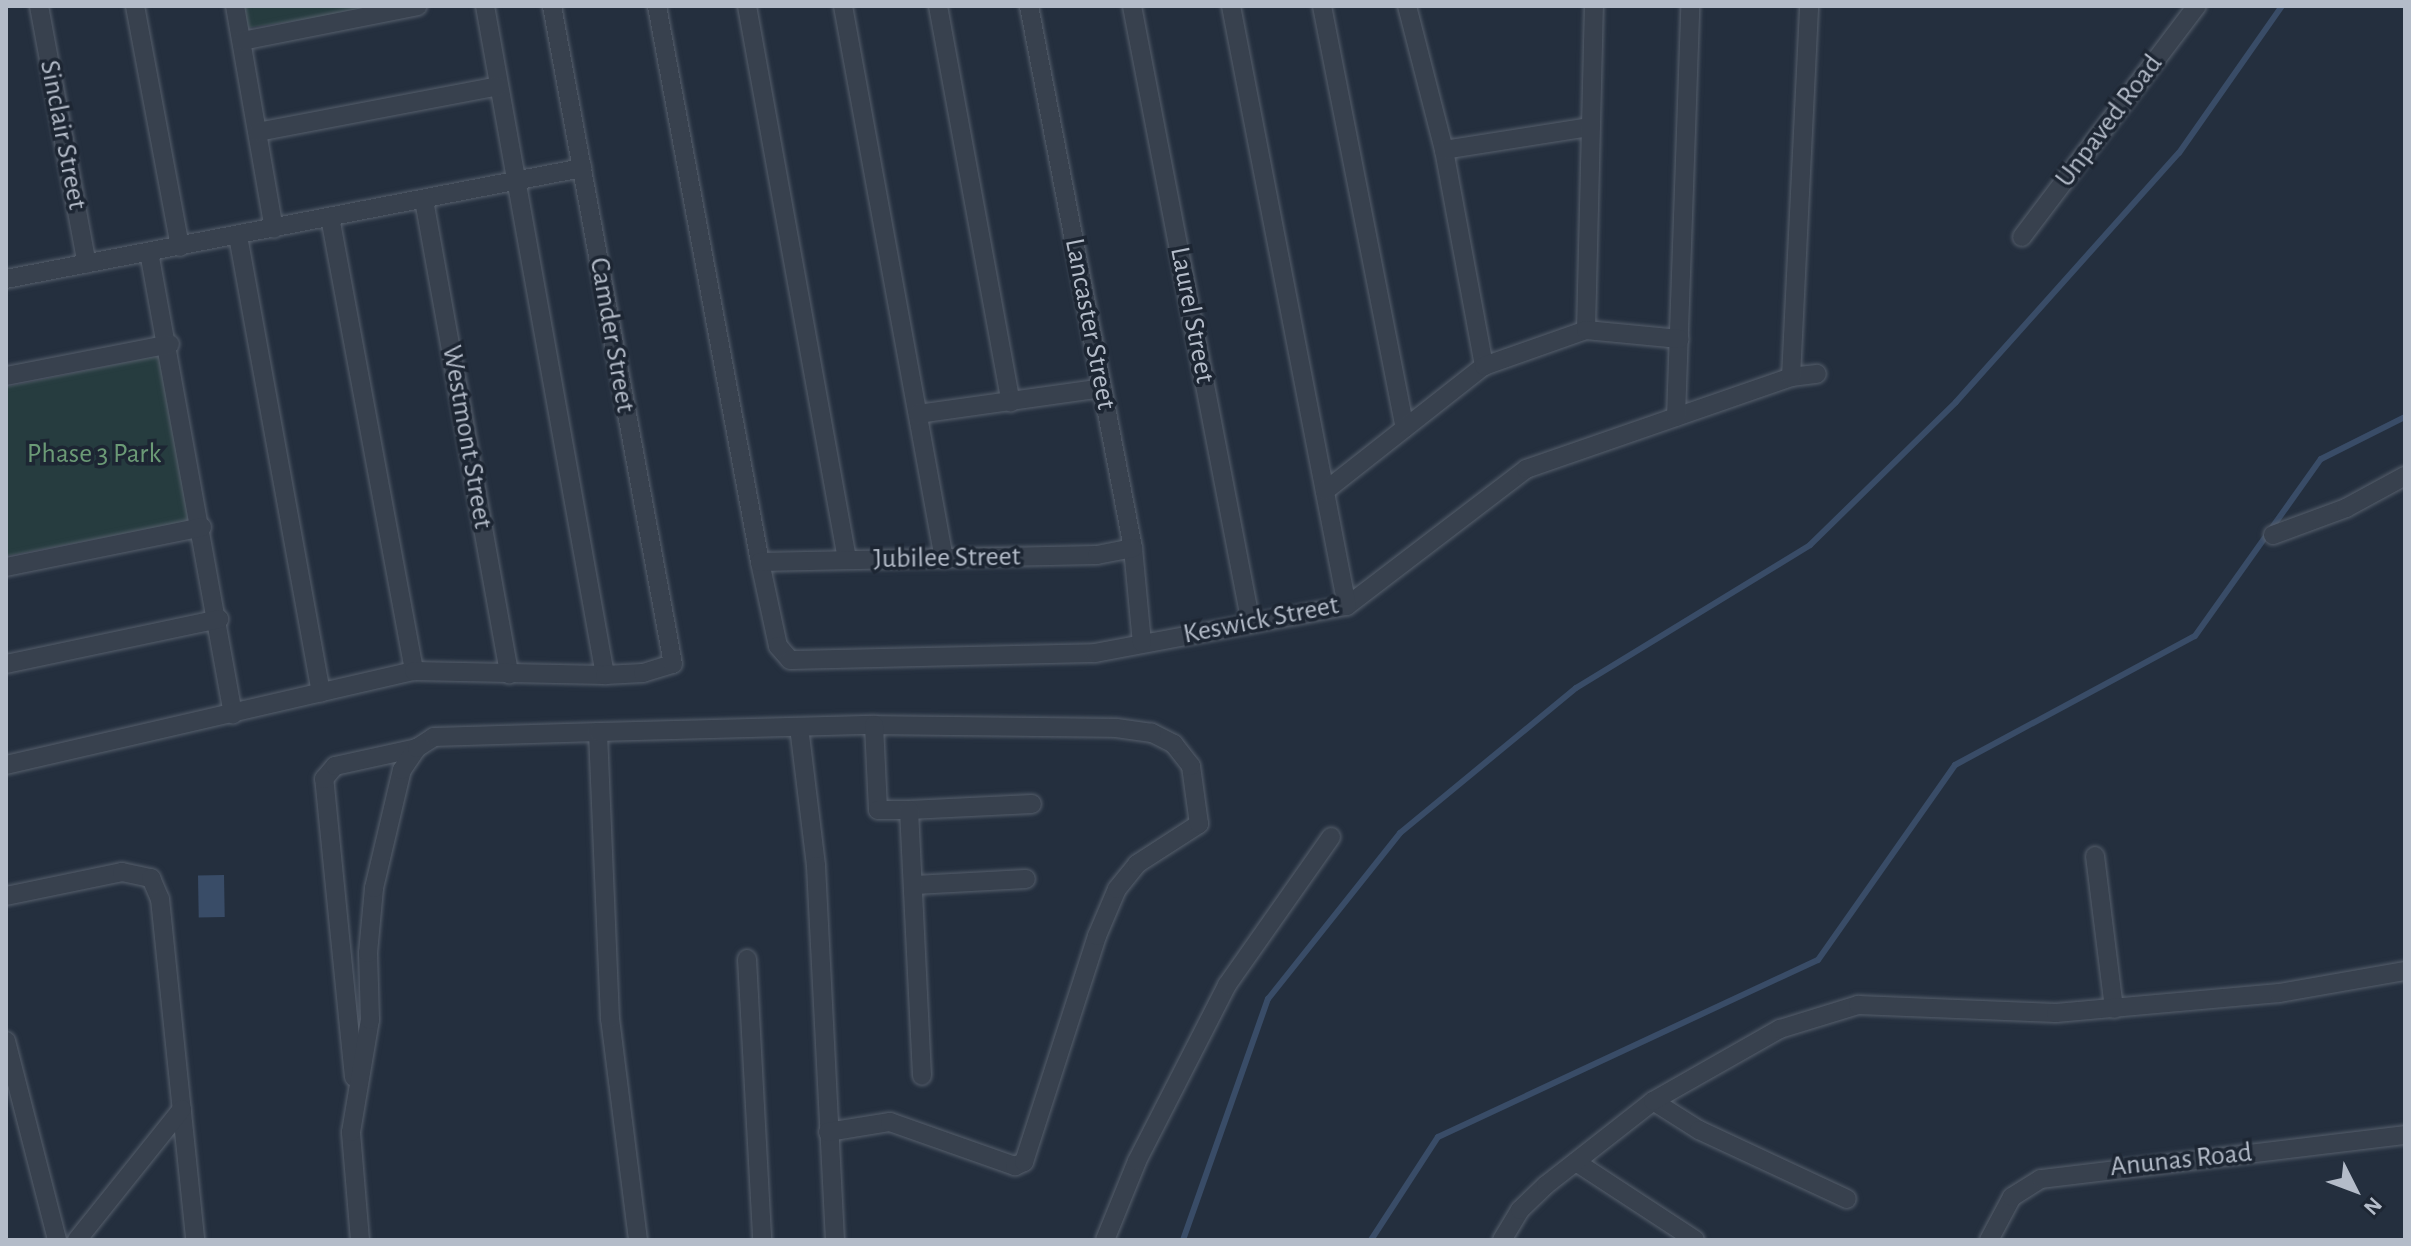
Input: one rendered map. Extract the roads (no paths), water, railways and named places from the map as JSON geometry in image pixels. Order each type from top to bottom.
[{"type":"street","name":"Sinclair Street","points":[[39,6],[87,264]]},
{"type":"street","points":[[135,6],[180,247]]},
{"type":"street","points":[[235,6],[274,229]]},
{"type":"street","points":[[242,41],[394,8],[418,6]]},
{"type":"street","points":[[6,765],[414,671],[605,675],[485,6]]},
{"type":"street","name":"Camder Street","points":[[552,6],[673,664],[643,673],[605,675]]},
{"type":"street","points":[[657,6],[760,562]]},
{"type":"street","points":[[747,6],[847,559]]},
{"type":"street","points":[[843,6],[944,559]]},
{"type":"street","points":[[938,6],[1011,402]]},
{"type":"street","name":"Lancaster Street","points":[[1029,6],[1133,548],[1142,643]]},
{"type":"street","name":"Laurel Street","points":[[1132,6],[1251,624]]},
{"type":"street","points":[[1231,6],[1347,606]]},
{"type":"street","points":[[1322,6],[1405,428]]},
{"type":"street","points":[[1407,6],[1444,150],[1484,366]]},
{"type":"street","points":[[1586,330],[1594,6]]},
{"type":"street","points":[[1676,417],[1690,6]]},
{"type":"street","points":[[1791,377],[1809,6]]},
{"type":"street","name":"Unpaved Road","points":[[2022,237],[2197,6]]},
{"type":"street","points":[[258,132],[499,86]]},
{"type":"street","points":[[1444,150],[1589,127]]},
{"type":"street","points":[[6,279],[582,168]]},
{"type":"street","name":"Westmont Street","points":[[424,200],[509,674]]},
{"type":"street","points":[[330,217],[414,671]]},
{"type":"street","points":[[238,236],[321,693]]},
{"type":"street","points":[[149,252],[170,344],[233,714]]},
{"type":"street","points":[[1325,491],[1484,366],[1586,330],[1680,339]]},
{"type":"street","points":[[6,376],[170,344]]},
{"type":"street","name":"Keswick Street","points":[[760,562],[778,646],[790,660],[1095,653],[1347,606],[1526,469],[1791,377],[1817,374]]},
{"type":"street","points":[[918,414],[1102,388]]},
{"type":"street","points":[[2273,535],[2346,508],[2405,476]]},
{"type":"street","points":[[6,567],[202,527]]},
{"type":"street","name":"Jubilee Street","points":[[760,562],[1097,555],[1133,548]]},
{"type":"street","points":[[6,664],[219,619]]},
{"type":"street","points":[[874,725],[878,810],[1032,804]]},
{"type":"street","points":[[356,1090],[324,779],[335,766],[417,748],[434,737],[598,732],[874,725],[1152,733],[1174,744],[1191,766],[1199,824],[1137,864],[1117,889],[1097,936],[1024,1162],[1015,1166],[890,1122],[828,1132]]},
{"type":"street","points":[[799,727],[812,814],[835,1240]]},
{"type":"street","points":[[598,732],[610,1019],[638,1240]]},
{"type":"street","points":[[360,1240],[351,1146],[356,1090],[370,1020],[368,953],[381,845],[402,770],[417,748]]},
{"type":"street","points":[[909,810],[922,1076]]},
{"type":"street","points":[[1105,1240],[1137,1161],[1227,985],[1331,837]]},
{"type":"street","points":[[2095,856],[2114,1009]]},
{"type":"street","points":[[6,896],[122,872],[151,878],[160,899],[195,1240]]},
{"type":"street","points":[[915,885],[1026,879]]},
{"type":"street","points":[[747,959],[762,1240]]},
{"type":"street","points":[[1502,1240],[1520,1210],[1653,1101],[1780,1029],[1858,1005],[2056,1013],[2279,993],[2405,971]]},
{"type":"street","points":[[6,1041],[57,1240]]},
{"type":"street","points":[[1653,1101],[1699,1130],[1847,1199]]},
{"type":"street","points":[[77,1240],[182,1109]]},
{"type":"street","name":"Anunas Road","points":[[1989,1240],[2006,1204],[2041,1179],[2405,1135]]},
{"type":"street","points":[[1576,1162],[1695,1240]]},
{"type":"water","points":[[198,875],[224,875],[225,917],[199,917]]},
{"type":"waterway","points":[[1183,1240],[1268,999],[1400,833],[1576,688],[1810,545],[1956,402],[2179,153],[2282,6]]},
{"type":"waterway","points":[[1371,1240],[1438,1137],[1818,960],[1955,765],[2195,636],[2321,459],[2405,417]]},
{"type":"park label","name":"Phase 3 Park","points":[[94,454]]}]
